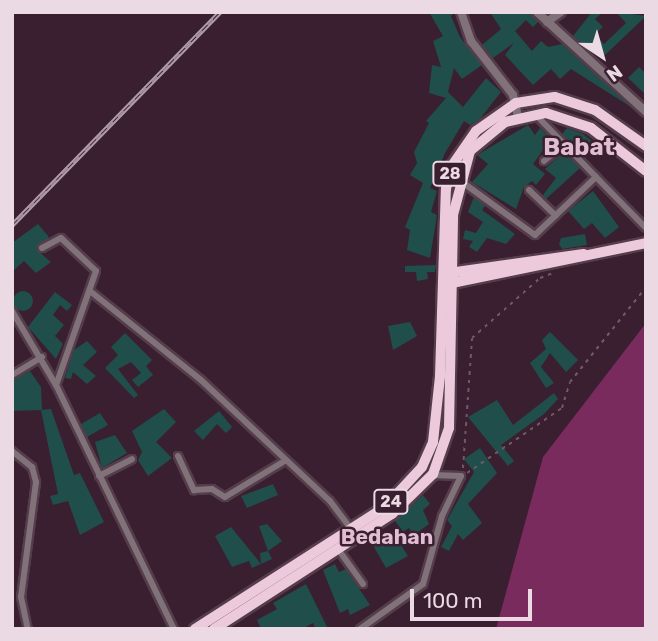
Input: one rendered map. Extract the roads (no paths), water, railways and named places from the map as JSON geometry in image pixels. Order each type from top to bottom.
[{"type":"highway","name":"28","points":[[448,279],[451,167],[476,131],[516,103],[555,97],[582,104],[646,146]]},
{"type":"highway","name":"28","points":[[448,279],[459,180],[470,151],[518,117],[534,112]]},
{"type":"highway","points":[[534,112],[591,128],[646,171]]},
{"type":"highway","points":[[448,279],[646,243]]},
{"type":"highway","name":"24","points":[[214,629],[392,514],[432,475],[449,428],[448,279]]},
{"type":"highway","name":"24","points":[[195,629],[351,529],[406,489],[431,449],[448,279]]},
{"type":"street","points":[[461,12],[471,41],[516,103],[518,117]]},
{"type":"street","points":[[537,12],[646,112]]},
{"type":"street","points":[[547,22],[561,12]]},
{"type":"street","points":[[534,112],[646,228]]},
{"type":"street","points":[[544,161],[565,144]]},
{"type":"street","points":[[459,180],[535,235],[596,177]]},
{"type":"street","points":[[529,190],[556,216]]},
{"type":"street","points":[[42,248],[60,237],[93,262],[96,271],[56,385]]},
{"type":"street","points":[[90,291],[201,380],[286,460],[351,529]]},
{"type":"street","points":[[12,311],[42,357],[174,629]]},
{"type":"street","points":[[12,375],[42,357]]},
{"type":"street","points":[[12,450],[32,467],[36,482],[21,597],[28,629]]},
{"type":"street","points":[[178,456],[194,489],[212,489],[225,497],[286,460]]},
{"type":"street","points":[[99,476],[131,459]]},
{"type":"street","points":[[360,629],[419,590],[442,516],[461,476],[432,475]]},
{"type":"street","points":[[338,549],[363,584]]},
{"type":"railway","points":[[12,225],[220,12]]},
{"type":"district","name":"Babat","points":[[579,148]]},
{"type":"district","name":"Bedahan","points":[[387,537]]}]
